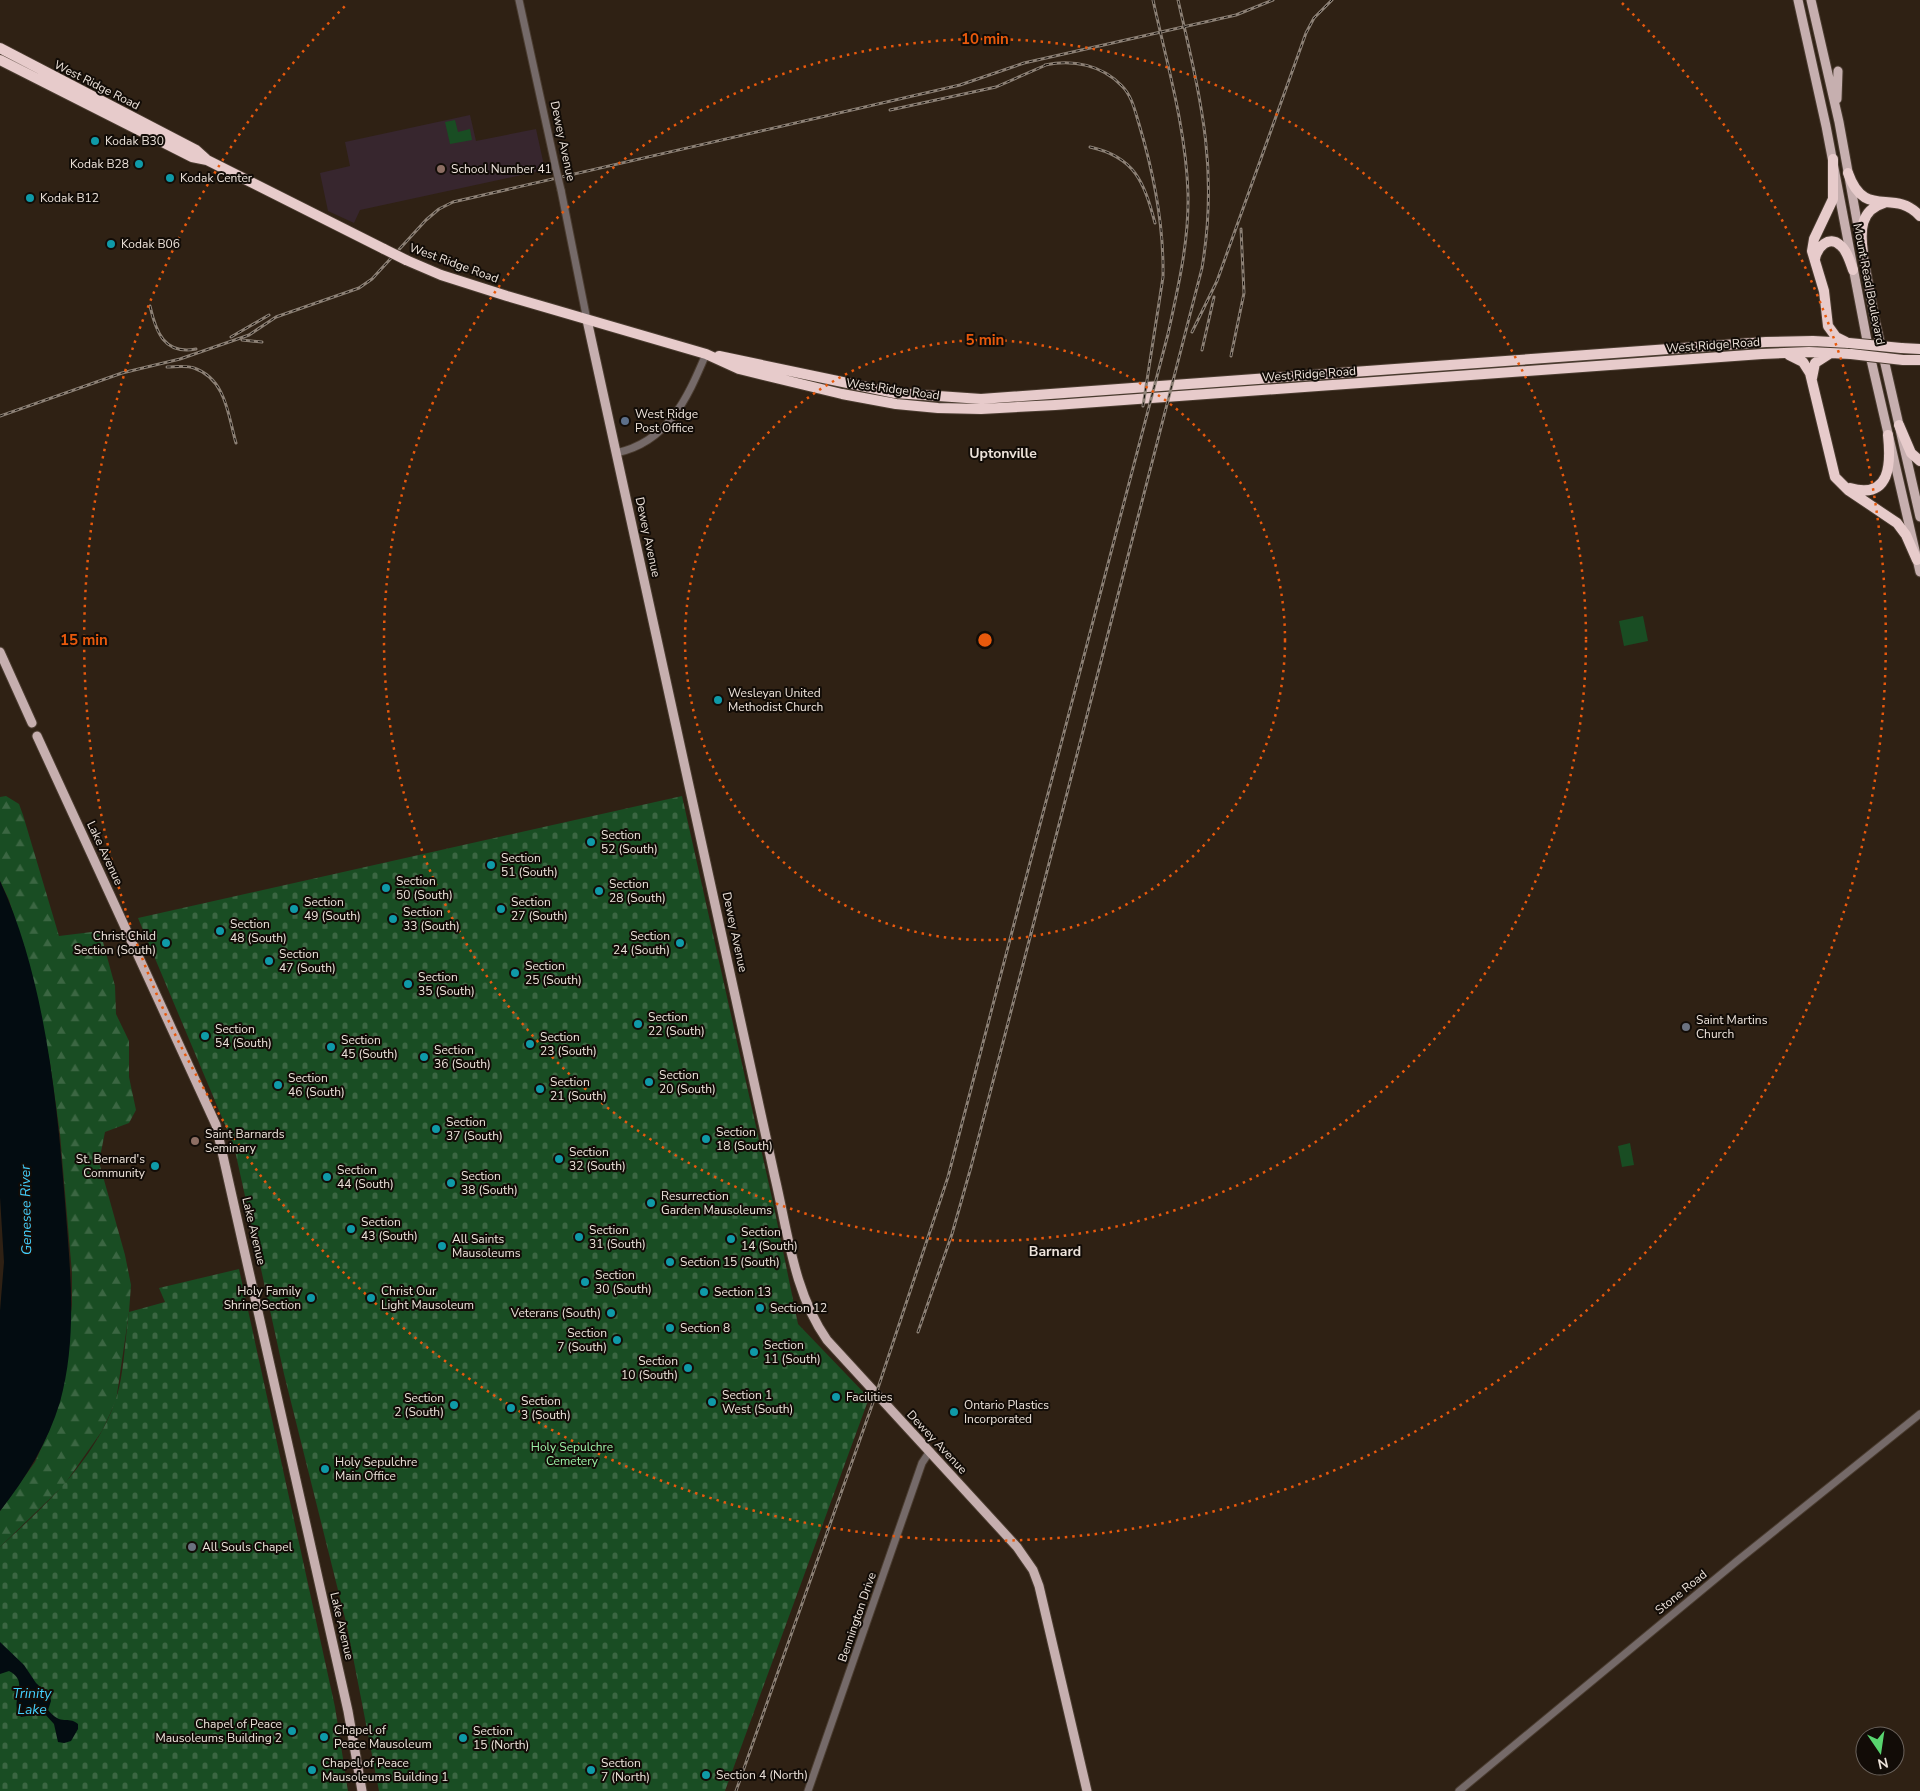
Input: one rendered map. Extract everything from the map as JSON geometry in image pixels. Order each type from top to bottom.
[{"type":"highway","name":"West Ridge Road","points":[[0,48],[196,150],[207,160]]},
{"type":"highway","name":"West Ridge Road","points":[[0,60],[192,157],[207,160],[406,260],[450,278],[706,354],[895,393],[981,399],[1799,340],[1920,349]]},
{"type":"highway","points":[[1833,159],[1833,199],[1812,247],[1824,291],[1826,318],[1834,335],[1849,343]]},
{"type":"highway","points":[[1848,172],[1855,189],[1863,197],[1872,201],[1906,205],[1920,216]]},
{"type":"highway","points":[[1863,253],[1862,228],[1865,217],[1877,206],[1893,202]]},
{"type":"highway","points":[[1816,265],[1816,255],[1819,248],[1826,242],[1833,242],[1842,246],[1853,270]]},
{"type":"highway","points":[[1799,340],[1818,333],[1826,318]]},
{"type":"highway","points":[[1781,353],[1802,361],[1812,379],[1832,470],[1840,482],[1898,523],[1906,535],[1917,560]]},
{"type":"highway","name":"West Ridge Road","points":[[706,354],[739,369],[842,394],[896,404],[938,408],[982,409],[1781,353],[1832,353],[1920,360]]},
{"type":"highway","points":[[1812,379],[1814,363],[1832,353]]},
{"type":"highway","points":[[1899,424],[1911,453],[1920,461]]},
{"type":"highway","points":[[1840,482],[1853,489],[1864,490],[1882,482],[1890,468],[1888,435]]},
{"type":"main road","name":"Mount Read Boulevard","points":[[1798,0],[1833,159],[1853,270],[1888,435],[1920,572]]},
{"type":"main road","name":"Mount Read Boulevard","points":[[1811,0],[1839,122],[1863,253],[1920,517]]},
{"type":"main road","points":[[1838,71],[1837,100],[1839,122]]},
{"type":"main road","name":"Dewey Avenue","points":[[587,320],[800,1287],[812,1317],[827,1340],[1017,1547],[1033,1570],[1039,1586],[1087,1791]]},
{"type":"main road","points":[[0,652],[32,723]]},
{"type":"main road","name":"Lake Avenue","points":[[38,736],[216,1125],[348,1711],[362,1791]]},
{"type":"street","name":"Dewey Avenue","points":[[519,0],[561,190],[587,320]]},
{"type":"street","points":[[616,453],[628,450],[660,433],[692,388],[706,354]]},
{"type":"street","name":"Stone Road","points":[[1459,1791],[1737,1561],[1920,1414]]},
{"type":"street","name":"Bennington Drive","points":[[808,1791],[922,1463],[930,1451]]},
{"type":"shaded area","name":"School Number 41","points":[[470,115],[476,141],[536,129],[545,170],[360,210],[354,223],[328,211],[320,173],[350,166],[345,142]]},
{"type":"green space","points":[[455,120],[458,132],[470,129],[472,140],[450,144],[445,122]]},
{"type":"green space","points":[[1643,616],[1648,641],[1624,646],[1619,621]]},
{"type":"green space","points":[[6,796],[19,804],[59,936],[100,931],[115,986],[116,1014],[129,1041],[129,1077],[136,1110],[129,1123],[105,1132],[99,1162],[125,1255],[131,1285],[116,1401],[102,1431],[64,1485],[0,1547],[0,1511],[35,1462],[60,1401],[72,1305],[72,1273],[60,1134],[50,1063],[33,979],[9,900],[0,881],[0,797]]},
{"type":"green space","name":"Holy Sepulchre Cemetery","points":[[682,796],[774,1207],[798,1324],[869,1398],[725,1791],[379,1791],[347,1626],[284,1374],[234,1146],[138,918]]},
{"type":"green space","points":[[1630,1143],[1634,1165],[1622,1167],[1618,1146]]},
{"type":"green space","points":[[239,1269],[335,1707],[348,1791],[0,1791],[0,1547],[51,1499],[81,1463],[106,1423],[118,1392],[129,1312],[165,1302],[159,1288]]},
{"type":"water","name":"Genesee River","points":[[0,881],[28,956],[38,997],[53,1080],[69,1252],[71,1328],[66,1377],[55,1417],[35,1459],[19,1486],[0,1511],[0,1311],[4,1262],[0,1197]]},
{"type":"water","name":"Trinity Lake","points":[[0,1642],[24,1665],[36,1683],[50,1696],[51,1701],[48,1710],[61,1720],[71,1720],[78,1724],[78,1729],[71,1741],[58,1742],[54,1724],[44,1713],[21,1717],[17,1711],[16,1704],[19,1681],[9,1671],[0,1674]]},
{"type":"railway","points":[[736,1791],[876,1394],[948,1177],[1168,334],[1185,247],[1188,194],[1180,120],[1153,0]]},
{"type":"railway","points":[[918,1332],[952,1234],[971,1167],[1202,268],[1209,197],[1208,164],[1200,100],[1178,0]]},
{"type":"railway","points":[[0,416],[122,373],[180,359],[249,335],[276,317],[359,288],[372,279],[426,220],[439,209],[453,202],[960,85],[1024,63],[1236,15],[1273,0]]},
{"type":"railway","points":[[1192,332],[1217,281],[1306,33],[1314,18],[1332,0]]},
{"type":"railway","points":[[1045,65],[1056,63],[1086,65],[1114,79],[1122,86],[1131,99],[1144,143],[1160,218],[1163,277],[1143,406]]},
{"type":"railway","points":[[890,110],[996,87],[1046,65]]},
{"type":"railway","points":[[1090,147],[1118,157],[1135,173],[1147,195],[1155,223]]},
{"type":"railway","points":[[1231,356],[1244,293],[1241,229]]},
{"type":"railway","points":[[1202,350],[1214,297]]},
{"type":"railway","points":[[150,306],[155,325],[163,340],[176,348],[185,350],[196,349]]},
{"type":"railway","points":[[231,337],[269,315]]},
{"type":"railway","points":[[242,340],[262,342]]},
{"type":"railway","points":[[167,367],[191,367],[205,373],[213,380],[224,399],[236,443]]},
{"type":"place","name":"Kodak B30","points":[[95,141]]},
{"type":"place","name":"Kodak B28","points":[[139,164]]},
{"type":"place","name":"School Number 41","points":[[441,169]]},
{"type":"place","name":"Kodak Center","points":[[170,178]]},
{"type":"place","name":"Kodak B12","points":[[30,198]]},
{"type":"place","name":"Kodak B06","points":[[111,244]]},
{"type":"place","name":"West Ridge Post Office","points":[[625,421]]},
{"type":"place","name":"Wesleyan United Methodist Church","points":[[718,700]]},
{"type":"place","name":"Section 52 (South)","points":[[591,842]]},
{"type":"place","name":"Section 51 (South)","points":[[491,865]]},
{"type":"place","name":"Section 50 (South)","points":[[386,888]]},
{"type":"place","name":"Section 28 (South)","points":[[599,891]]},
{"type":"place","name":"Section 49 (South)","points":[[294,909]]},
{"type":"place","name":"Section 27 (South)","points":[[501,909]]},
{"type":"place","name":"Section 33 (South)","points":[[393,919]]},
{"type":"place","name":"Section 48 (South)","points":[[220,931]]},
{"type":"place","name":"Christ Child Section (South)","points":[[166,943]]},
{"type":"place","name":"Section 24 (South)","points":[[680,943]]},
{"type":"place","name":"Section 47 (South)","points":[[269,961]]},
{"type":"place","name":"Section 25 (South)","points":[[515,973]]},
{"type":"place","name":"Section 35 (South)","points":[[408,984]]},
{"type":"place","name":"Section 22 (South)","points":[[638,1024]]},
{"type":"place","name":"Saint Martins Church","points":[[1686,1027]]},
{"type":"place","name":"Section 54 (South)","points":[[205,1036]]},
{"type":"place","name":"Section 23 (South)","points":[[530,1044]]},
{"type":"place","name":"Section 45 (South)","points":[[331,1047]]},
{"type":"place","name":"Section 36 (South)","points":[[424,1057]]},
{"type":"place","name":"Section 20 (South)","points":[[649,1082]]},
{"type":"place","name":"Section 46 (South)","points":[[278,1085]]},
{"type":"place","name":"Section 21 (South)","points":[[540,1089]]},
{"type":"place","name":"Section 37 (South)","points":[[436,1129]]},
{"type":"place","name":"Section 18 (South)","points":[[706,1139]]},
{"type":"place","name":"Saint Barnards Seminary","points":[[195,1141]]},
{"type":"place","name":"Section 32 (South)","points":[[559,1159]]},
{"type":"place","name":"St. Bernard's Community","points":[[155,1166]]},
{"type":"place","name":"Section 44 (South)","points":[[327,1177]]},
{"type":"place","name":"Section 38 (South)","points":[[451,1183]]},
{"type":"place","name":"Resurrection Garden Mausoleums","points":[[651,1203]]},
{"type":"place","name":"Section 43 (South)","points":[[351,1229]]},
{"type":"place","name":"Section 31 (South)","points":[[579,1237]]},
{"type":"place","name":"Section 14 (South)","points":[[731,1239]]},
{"type":"place","name":"All Saints Mausoleums","points":[[442,1246]]},
{"type":"place","name":"Section 15 (South)","points":[[670,1262]]},
{"type":"place","name":"Section 30 (South)","points":[[585,1282]]},
{"type":"place","name":"Section 13","points":[[704,1292]]},
{"type":"place","name":"Holy Family Shrine Section","points":[[311,1298]]},
{"type":"place","name":"Christ Our Light Mausoleum","points":[[371,1298]]},
{"type":"place","name":"Section 12","points":[[760,1308]]},
{"type":"place","name":"Veterans (South)","points":[[611,1313]]},
{"type":"place","name":"Section 8","points":[[670,1328]]},
{"type":"place","name":"Section 7 (South)","points":[[617,1340]]},
{"type":"place","name":"Section 11 (South)","points":[[754,1352]]},
{"type":"place","name":"Section 10 (South)","points":[[688,1368]]},
{"type":"place","name":"Facilities","points":[[836,1397]]},
{"type":"place","name":"Section 1 West (South)","points":[[712,1402]]},
{"type":"place","name":"Section 2 (South)","points":[[454,1405]]},
{"type":"place","name":"Section 3 (South)","points":[[511,1408]]},
{"type":"place","name":"Ontario Plastics Incorporated","points":[[954,1412]]},
{"type":"place","name":"Holy Sepulchre Main Office","points":[[325,1469]]},
{"type":"place","name":"All Souls Chapel","points":[[192,1547]]},
{"type":"place","name":"Chapel of Peace Mausoleums Building 2","points":[[292,1731]]},
{"type":"place","name":"Chapel of Peace Mausoleum","points":[[324,1737]]},
{"type":"place","name":"Section 15 (North)","points":[[463,1738]]},
{"type":"place","name":"Chapel of Peace Mausoleums Building 1","points":[[312,1770]]},
{"type":"place","name":"Section 7 (North)","points":[[591,1770]]},
{"type":"place","name":"Section 4 (North)","points":[[706,1775]]},
{"type":"district","name":"Uptonville","points":[[1003,453]]},
{"type":"district","name":"Barnard","points":[[1055,1251]]}]
